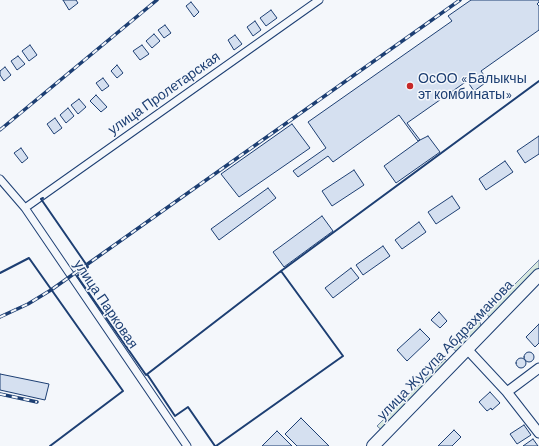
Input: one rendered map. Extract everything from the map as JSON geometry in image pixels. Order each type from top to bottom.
[{"type":"highway","name":"улица Жусупа Абдрахманова","points":[[373,446],[539,275]]},
{"type":"street","name":"улица Пролетарская","points":[[24,208],[319,0]]},
{"type":"street","name":"улица Парковая","points":[[0,179],[24,208],[187,446]]},
{"type":"street","points":[[467,349],[506,392],[539,433]]},
{"type":"street","points":[[506,392],[539,368]]},
{"type":"shaded area","points":[[539,260],[539,275],[493,322],[486,313]]},
{"type":"shaded area","points":[[479,319],[483,332],[461,355],[452,348]]},
{"type":"shaded area","points":[[445,359],[451,365],[385,433],[377,426]]},
{"type":"building","points":[[63,0],[76,0],[78,3],[69,10]]},
{"type":"building","name":"ОсОО «Балыкчы эт комбинаты»","points":[[471,0],[539,0],[537,4],[539,6],[539,30],[481,71],[488,81],[474,91],[467,81],[407,123],[420,140],[418,141],[399,115],[333,162],[328,156],[298,177],[293,171],[326,148],[308,122],[452,21],[448,16]]},
{"type":"building","points":[[191,2],[199,12],[194,17],[186,6]]},
{"type":"building","points":[[271,10],[277,18],[266,26],[260,18]]},
{"type":"building","points":[[255,21],[261,30],[253,36],[247,27]]},
{"type":"building","points":[[165,25],[171,33],[164,38],[158,30]]},
{"type":"building","points":[[154,34],[160,41],[152,48],[146,41]]},
{"type":"building","points":[[235,35],[242,44],[234,50],[228,40]]},
{"type":"building","points":[[30,45],[37,55],[29,61],[22,51]]},
{"type":"building","points":[[142,45],[149,54],[140,60],[133,51]]},
{"type":"building","points":[[18,56],[25,64],[17,70],[11,61]]},
{"type":"building","points":[[117,65],[123,73],[117,78],[111,71]]},
{"type":"building","points":[[5,67],[11,75],[4,81],[0,75],[0,71]]},
{"type":"building","points":[[103,78],[109,86],[102,91],[96,83]]},
{"type":"building","points":[[96,95],[107,107],[101,112],[90,101]]},
{"type":"building","points":[[79,99],[86,107],[78,114],[71,105]]},
{"type":"building","points":[[68,108],[74,116],[66,123],[60,115]]},
{"type":"building","points":[[55,118],[62,128],[54,134],[47,124]]},
{"type":"building","points":[[292,124],[310,148],[239,197],[221,174]]},
{"type":"building","points":[[428,136],[440,152],[396,183],[384,166],[420,140]]},
{"type":"building","points":[[539,136],[539,154],[525,163],[517,151]]},
{"type":"building","points":[[21,148],[28,158],[22,163],[14,153]]},
{"type":"building","points":[[505,161],[513,172],[486,190],[479,179]]},
{"type":"building","points":[[354,170],[364,185],[332,206],[322,191]]},
{"type":"building","points":[[268,188],[276,198],[219,240],[211,229]]},
{"type":"building","points":[[452,196],[460,208],[436,224],[428,212]]},
{"type":"building","points":[[322,216],[333,231],[284,267],[273,252]]},
{"type":"building","points":[[419,222],[426,232],[402,249],[395,240]]},
{"type":"building","points":[[383,246],[390,256],[363,275],[356,265]]},
{"type":"building","points":[[351,268],[359,278],[333,298],[325,288]]},
{"type":"building","points":[[439,312],[447,321],[440,328],[431,320]]},
{"type":"building","points":[[539,324],[539,343],[535,347],[526,337]]},
{"type":"building","points":[[420,329],[430,339],[407,361],[397,350]]},
{"type":"building","points":[[529,352],[534,357],[529,362],[524,357]]},
{"type":"building","points":[[521,358],[526,363],[521,368],[516,363]]},
{"type":"building","points":[[0,374],[49,384],[45,400],[0,390]]},
{"type":"building","points":[[490,392],[500,403],[492,410],[491,408],[487,411],[479,402]]},
{"type":"building","points":[[301,418],[329,446],[297,446],[285,434]]},
{"type":"building","points":[[524,425],[531,435],[517,444],[510,434]]},
{"type":"building","points":[[454,430],[461,437],[452,446],[438,446]]},
{"type":"building","points":[[277,431],[292,446],[262,446]]},
{"type":"building","points":[[533,439],[538,446],[523,446]]},
{"type":"railway","points":[[0,130],[157,0]]},
{"type":"railway","points":[[0,317],[28,304],[51,290],[460,0]]},
{"type":"railway","points":[[0,394],[37,402]]},
{"type":"wall","points":[[43,198],[41,199],[88,267],[77,276],[146,375],[281,271],[539,81]]},
{"type":"wall","points":[[0,273],[29,258],[123,391],[50,446]]},
{"type":"wall","points":[[216,446],[343,356],[281,271],[280,272]]},
{"type":"wall","points":[[147,374],[175,416],[188,407],[215,446]]},
{"type":"place","name":"ОсОО «Балыкчы эт комбинаты»","points":[[410,86]]}]
